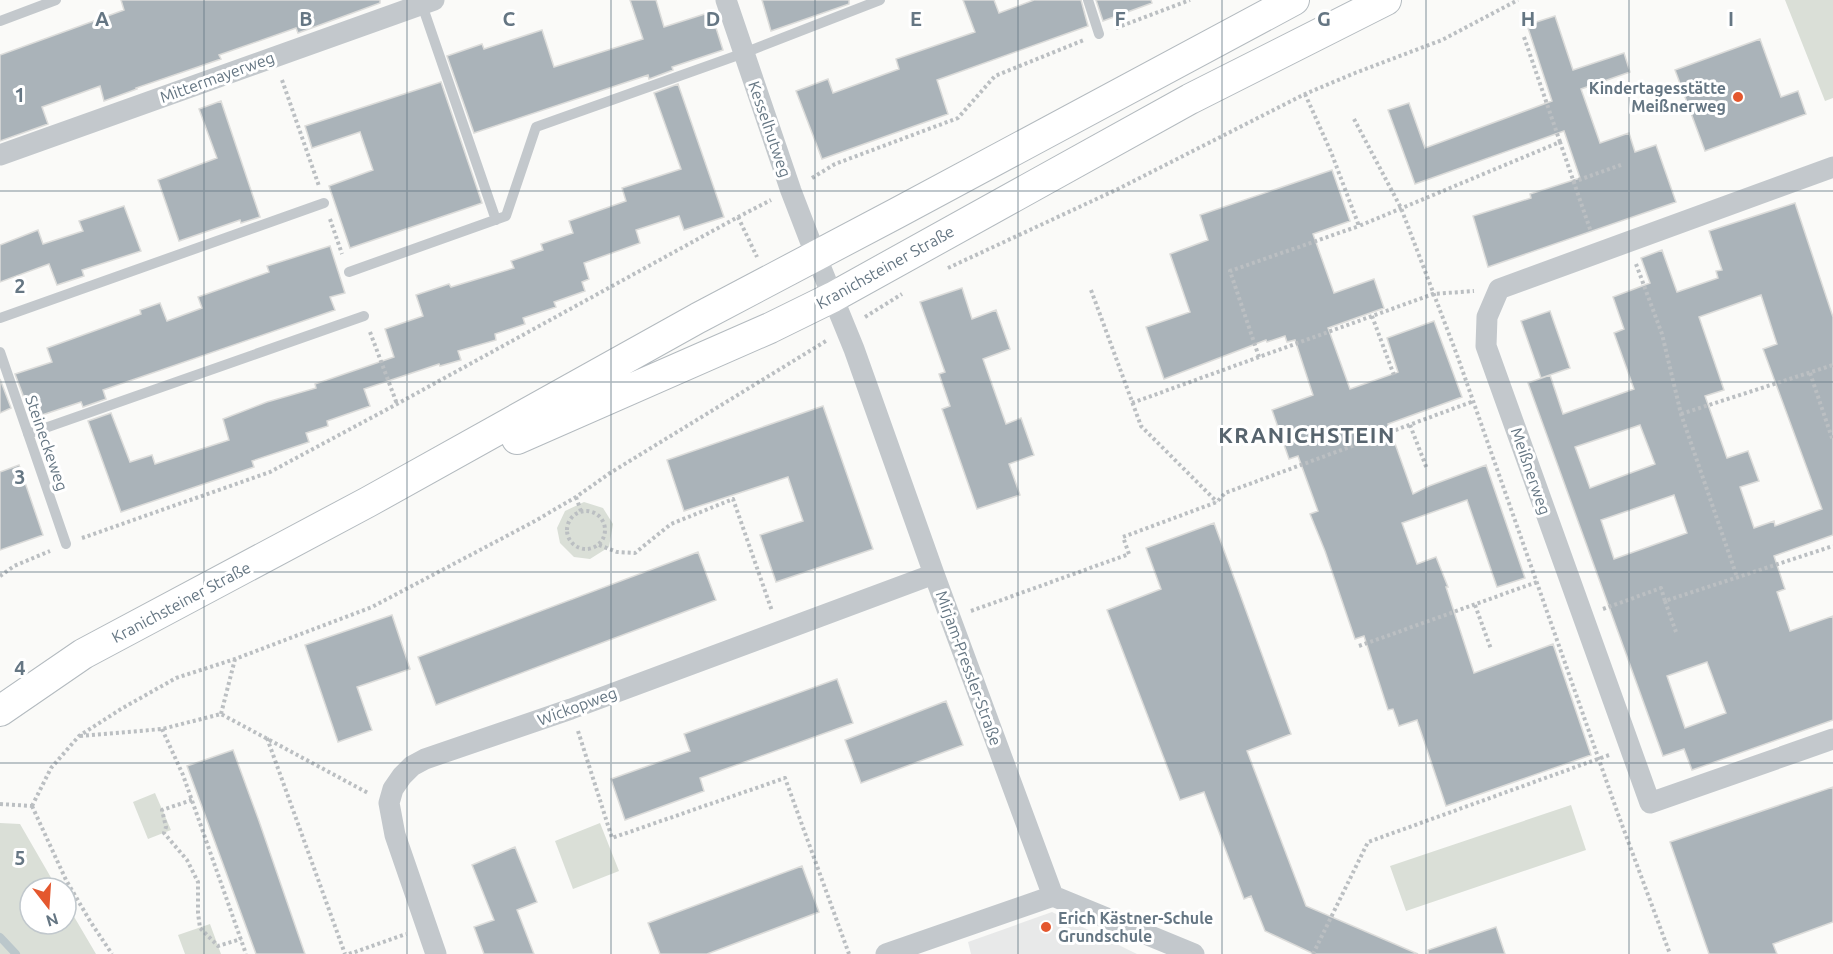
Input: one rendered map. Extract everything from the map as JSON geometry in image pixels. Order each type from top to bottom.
[{"type":"main road","name":"Kranichsteiner Straße","points":[[0,711],[82,654],[368,502],[698,318],[1294,0]]},
{"type":"main road","name":"Kranichsteiner Straße","points":[[368,502],[770,328],[833,297],[1190,99],[1386,0]]},
{"type":"street","name":"Kesselhutweg","points":[[726,0],[791,191],[833,297]]},
{"type":"street","name":"Mittermayerweg","points":[[0,155],[426,1]]},
{"type":"street","points":[[1499,289],[1833,167]]},
{"type":"street","name":"Meißnerweg","points":[[1499,289],[1487,317],[1486,346],[1650,803],[1833,739]]},
{"type":"street","name":"Mirjam-Pressler-Straße","points":[[833,297],[1053,896]]},
{"type":"street","name":"Wickopweg","points":[[389,803],[393,789],[402,776],[412,766],[425,759],[571,709],[933,574]]},
{"type":"street","points":[[389,803],[398,843],[436,954]]},
{"type":"street","points":[[886,954],[1053,896],[1194,954]]},
{"type":"lane","points":[[0,21],[56,0]]},
{"type":"lane","points":[[349,272],[506,216],[536,127],[744,53],[880,0]]},
{"type":"lane","points":[[1088,0],[1099,34]]},
{"type":"lane","points":[[426,1],[496,220]]},
{"type":"lane","points":[[0,318],[324,202]]},
{"type":"lane","points":[[28,434],[364,316]]},
{"type":"lane","name":"Steineckeweg","points":[[0,352],[66,544]]},
{"type":"path","points":[[0,576],[14,566],[66,544],[270,472],[738,216],[791,191],[835,164],[958,118],[995,76],[1190,0]]},
{"type":"path","points":[[942,271],[1118,189],[1305,94],[1442,40],[1518,0]]},
{"type":"path","points":[[1524,38],[1598,253]]},
{"type":"path","points":[[274,57],[349,272]]},
{"type":"path","points":[[1305,94],[1331,152],[1359,226]]},
{"type":"path","points":[[1354,119],[1401,208],[1473,401],[1670,954]]},
{"type":"path","points":[[1259,357],[1230,271],[1359,226],[1560,142]]},
{"type":"path","points":[[1573,182],[1621,165]]},
{"type":"path","points":[[738,216],[761,265]]},
{"type":"path","points":[[1628,242],[1662,334],[1681,414],[1737,577]]},
{"type":"path","points":[[1132,403],[1433,294],[1499,289]]},
{"type":"path","points":[[1091,290],[1141,426],[1217,502]]},
{"type":"path","points":[[32,806],[51,768],[79,736],[121,709],[176,678],[235,659],[372,607],[576,497],[610,473],[904,293]]},
{"type":"path","points":[[364,316],[397,404]]},
{"type":"path","points":[[1372,316],[1395,378]]},
{"type":"path","points":[[1681,414],[1833,365]]},
{"type":"path","points":[[1810,373],[1833,441]]},
{"type":"path","points":[[950,619],[1129,554],[1123,537],[1217,502],[1225,493],[1502,391]]},
{"type":"path","points":[[1410,425],[1427,469]]},
{"type":"path","points":[[576,497],[581,511]]},
{"type":"path","points":[[599,545],[617,552],[634,554],[671,524],[733,499],[779,632]]},
{"type":"path","points":[[581,511],[594,512],[604,521],[606,534],[599,545],[586,550],[573,545],[566,533],[570,519],[581,511]]},
{"type":"path","points":[[1665,601],[1833,546]]},
{"type":"path","points":[[1359,646],[1537,582]]},
{"type":"path","points":[[1582,616],[1661,588],[1676,632]]},
{"type":"path","points":[[1475,605],[1491,649]]},
{"type":"path","points":[[221,714],[235,659]]},
{"type":"path","points":[[571,709],[612,838],[785,778],[849,954]]},
{"type":"path","points":[[79,736],[162,729],[221,714],[389,803]]},
{"type":"path","points":[[162,729],[183,775],[246,954]]},
{"type":"path","points":[[267,738],[347,954],[426,927]]},
{"type":"path","points":[[1313,954],[1368,842],[1630,748]]},
{"type":"path","points":[[192,800],[162,810],[164,833],[187,860],[198,882],[200,927],[218,946],[241,939]]},
{"type":"path","points":[[0,804],[32,806]]},
{"type":"path","points":[[32,806],[66,880],[112,954]]},
{"type":"shaded area","points":[[1785,0],[1833,0],[1833,98],[1825,101]]},
{"type":"shaded area","points":[[584,502],[603,508],[613,524],[609,547],[590,559],[574,557],[560,543],[557,528],[565,511]]},
{"type":"shaded area","points":[[155,793],[171,830],[148,839],[133,802]]},
{"type":"shaded area","points":[[1571,805],[1586,850],[1406,911],[1390,866]]},
{"type":"shaded area","points":[[0,823],[20,824],[50,876],[18,876],[18,936],[78,936],[78,923],[96,954],[0,954]]},
{"type":"shaded area","points":[[600,823],[619,871],[573,889],[555,841]]},
{"type":"shaded area","name":"Erich Kästner-Schule Grundschule","points":[[1052,912],[1137,954],[971,954],[968,942]]},
{"type":"shaded area","points":[[210,924],[221,954],[185,954],[178,935]]},
{"type":"building","points":[[121,0],[380,0],[380,3],[298,33],[296,28],[219,55],[221,59],[104,101],[100,86],[42,107],[48,124],[0,141],[0,55],[124,10]]},
{"type":"building","points":[[630,0],[656,0],[664,27],[711,12],[723,50],[672,67],[673,70],[649,79],[648,75],[474,133],[447,56],[482,44],[484,49],[542,30],[554,67],[643,39]]},
{"type":"building","points":[[762,0],[849,0],[849,4],[771,31]]},
{"type":"building","points":[[963,0],[994,0],[999,13],[1034,0],[1081,0],[1088,26],[937,80],[948,114],[822,159],[796,91],[828,79],[833,93],[899,69],[896,59],[975,32]]},
{"type":"building","points":[[1096,0],[1151,0],[1152,3],[1103,21]]},
{"type":"building","points":[[1555,16],[1573,70],[1624,53],[1630,72],[1581,89],[1600,143],[1629,133],[1635,152],[1656,145],[1676,202],[1488,267],[1473,216],[1531,198],[1530,194],[1580,178],[1564,131],[1415,184],[1388,110],[1409,103],[1425,148],[1552,101],[1527,25]]},
{"type":"building","points":[[1760,39],[1781,97],[1798,91],[1806,114],[1705,151],[1675,70]]},
{"type":"building","points":[[441,82],[482,203],[350,248],[329,186],[373,170],[360,132],[312,148],[305,126]]},
{"type":"building","points":[[678,84],[724,217],[684,230],[679,216],[636,230],[640,243],[584,263],[589,279],[582,282],[585,291],[554,302],[556,307],[523,318],[525,324],[495,334],[496,340],[458,351],[461,360],[440,366],[439,364],[364,389],[370,406],[327,421],[328,426],[306,433],[309,442],[252,461],[254,467],[121,512],[88,421],[111,413],[130,462],[152,455],[155,464],[229,440],[223,419],[267,402],[316,388],[315,384],[394,357],[385,329],[423,316],[416,295],[449,284],[451,287],[514,268],[511,261],[543,250],[541,244],[573,233],[569,221],[626,201],[622,188],[681,169],[654,93]]},
{"type":"building","points":[[221,101],[260,217],[241,223],[240,220],[179,241],[158,180],[217,158],[199,109]]},
{"type":"building","points":[[1332,170],[1350,221],[1313,234],[1334,293],[1374,279],[1384,308],[1328,328],[1350,389],[1398,372],[1387,338],[1434,321],[1462,397],[1388,424],[1413,494],[1486,465],[1525,578],[1497,587],[1467,500],[1402,523],[1417,564],[1436,557],[1448,587],[1446,587],[1474,673],[1553,644],[1591,755],[1446,806],[1417,720],[1399,726],[1393,709],[1388,710],[1364,636],[1355,639],[1310,514],[1318,511],[1298,456],[1289,459],[1272,410],[1313,395],[1295,340],[1287,342],[1285,336],[1267,342],[1266,340],[1164,379],[1146,327],[1190,312],[1170,254],[1208,240],[1200,215]]},
{"type":"building","points":[[1795,203],[1833,317],[1833,535],[1774,556],[1785,589],[1777,592],[1790,631],[1833,616],[1833,720],[1692,770],[1684,749],[1663,756],[1528,383],[1550,375],[1563,414],[1634,389],[1614,333],[1624,329],[1613,297],[1650,283],[1641,258],[1662,250],[1677,292],[1718,278],[1716,271],[1722,270],[1709,231]],"holes":[[[1761,295],[1777,344],[1763,349],[1822,509],[1775,526],[1774,521],[1754,528],[1740,487],[1759,481],[1748,451],[1727,458],[1705,396],[1724,390],[1699,317]],[[1640,425],[1655,464],[1590,488],[1575,447]],[[1674,495],[1687,533],[1614,559],[1601,520]],[[1707,662],[1726,713],[1685,728],[1667,676]]]},
{"type":"building","points":[[124,206],[141,251],[82,270],[84,276],[57,285],[49,264],[0,282],[0,245],[38,230],[43,244],[83,231],[79,221]]},
{"type":"building","points":[[330,246],[345,293],[330,297],[335,310],[103,390],[106,399],[83,407],[81,402],[42,415],[37,399],[26,403],[15,374],[52,362],[47,348],[141,314],[140,310],[160,303],[167,321],[202,308],[198,297],[269,272],[267,266]]},
{"type":"building","points":[[962,288],[972,319],[996,310],[1010,349],[983,359],[1006,424],[1021,418],[1034,455],[1009,464],[1020,495],[977,509],[942,409],[950,406],[939,374],[945,372],[920,302]]},
{"type":"building","points":[[1550,311],[1570,368],[1541,378],[1521,321]]},
{"type":"building","points":[[0,379],[11,408],[0,413]]},
{"type":"building","points":[[823,406],[873,549],[776,582],[760,535],[803,521],[788,477],[684,511],[667,460]]},
{"type":"building","points":[[19,465],[43,535],[0,550],[0,472]]},
{"type":"building","points":[[1214,523],[1291,734],[1247,751],[1306,906],[1418,954],[1314,954],[1265,931],[1251,896],[1244,899],[1204,792],[1180,800],[1107,610],[1161,589],[1146,548]]},
{"type":"building","points":[[698,552],[716,600],[436,705],[418,657]]},
{"type":"building","points":[[392,615],[410,669],[357,687],[372,730],[338,742],[305,645]]},
{"type":"building","points":[[837,679],[853,723],[700,778],[704,791],[625,820],[611,779],[690,751],[684,734]]},
{"type":"building","points":[[946,701],[963,745],[861,783],[845,740]]},
{"type":"building","points":[[233,750],[305,954],[256,954],[187,766]]},
{"type":"building","points":[[1833,787],[1833,922],[1773,944],[1777,954],[1709,954],[1670,842]]},
{"type":"building","points":[[515,847],[537,902],[517,910],[534,954],[484,954],[474,927],[494,920],[472,865]]},
{"type":"building","points":[[802,866],[819,912],[707,954],[660,954],[648,923]]},
{"type":"building","points":[[1496,927],[1505,954],[1428,954],[1428,950]]},
{"type":"waterway","points":[[0,937],[16,954]]},
{"type":"place","name":"Kindertagesstätte Meißnerweg","points":[[1738,97]]},
{"type":"place","name":"Erich Kästner-Schule Grundschule","points":[[1046,927]]},
{"type":"district","name":"KRANICHSTEIN","points":[[1307,435]]}]
